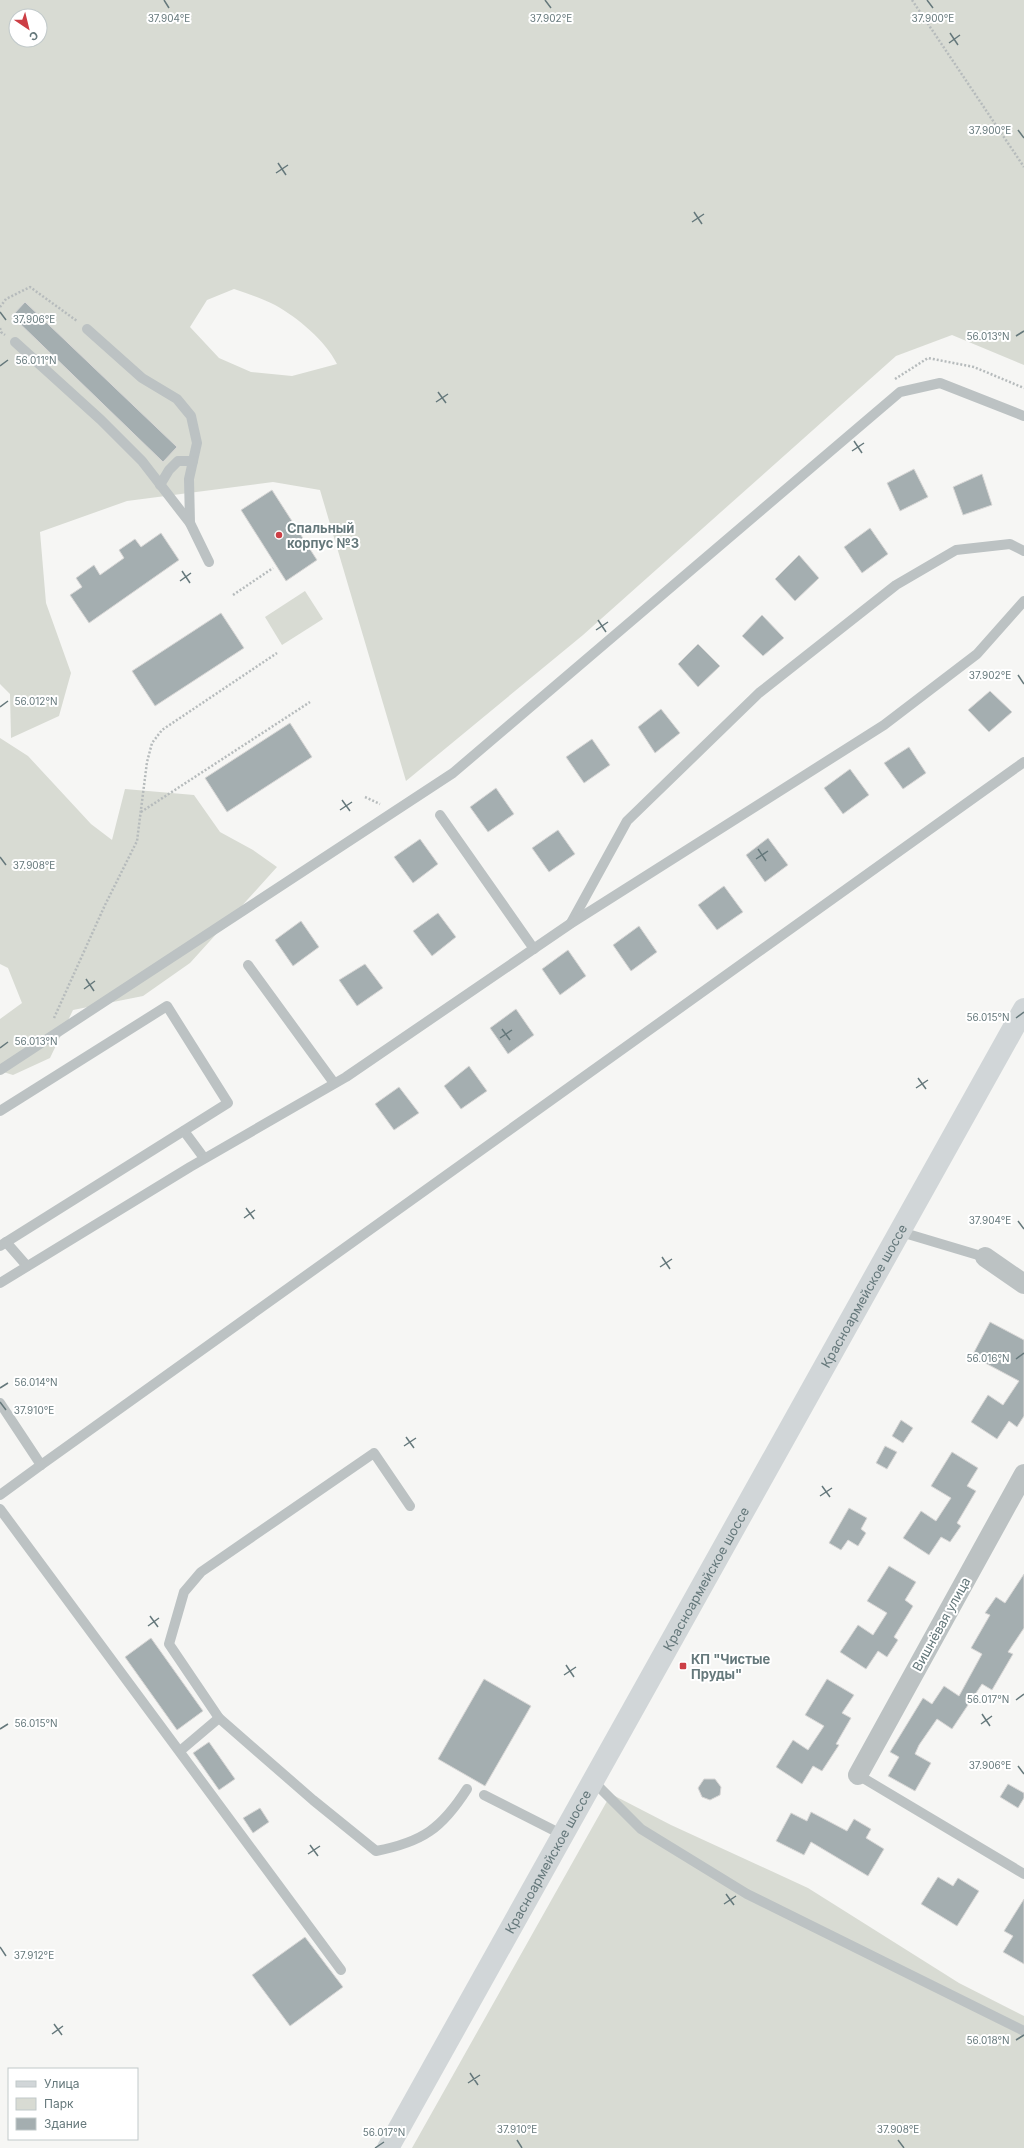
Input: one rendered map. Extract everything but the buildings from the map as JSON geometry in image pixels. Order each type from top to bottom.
[{"type":"main road","name":"Красноармейское шоссе","points":[[388,2148],[901,1232],[1024,1009]]},
{"type":"street","points":[[986,1257],[1024,1284]]},
{"type":"street","name":"Вишнёвая улица","points":[[858,1775],[1024,1474]]},
{"type":"lane","points":[[87,329],[142,378],[177,399],[191,416],[197,443],[189,479],[190,523]]},
{"type":"lane","points":[[15,342],[106,425],[142,461],[190,523],[209,562]]},
{"type":"lane","points":[[0,1070],[453,773],[900,392],[940,383],[1024,416]]},
{"type":"lane","points":[[160,484],[169,470],[178,461],[193,461]]},
{"type":"lane","points":[[570,924],[627,821],[759,693],[896,585],[956,550],[1010,544],[1024,551]]},
{"type":"lane","points":[[0,1282],[204,1158],[334,1083],[570,924],[884,725],[977,654],[1024,601]]},
{"type":"lane","points":[[0,1495],[1024,762]]},
{"type":"lane","points":[[440,815],[534,949]]},
{"type":"lane","points":[[248,965],[334,1083]]},
{"type":"lane","points":[[1,1108],[167,1006],[228,1103],[3,1244],[27,1266]]},
{"type":"lane","points":[[184,1131],[204,1158]]},
{"type":"lane","points":[[901,1232],[986,1257],[1024,1274]]},
{"type":"lane","points":[[0,1403],[41,1465]]},
{"type":"lane","points":[[410,1506],[374,1453],[201,1572],[184,1592],[169,1644],[219,1718],[313,1800],[376,1851],[399,1846],[431,1832],[452,1812],[467,1789]]},
{"type":"lane","points":[[0,1509],[342,1970]]},
{"type":"lane","points":[[180,1752],[219,1718]]},
{"type":"lane","points":[[858,1775],[1024,1874]]},
{"type":"lane","points":[[593,1781],[641,1830],[747,1894],[1024,2030]]},
{"type":"lane","points":[[484,1795],[563,1835]]},
{"type":"path","points":[[912,0],[1024,167]]},
{"type":"path","points":[[0,307],[6,299],[30,287],[87,329]]},
{"type":"path","points":[[233,595],[273,568]]},
{"type":"path","points":[[52,1021],[105,905],[137,841],[147,762],[152,743],[162,730],[277,653]]},
{"type":"path","points":[[141,812],[310,702]]},
{"type":"green space","points":[[0,0],[1024,0],[1024,365],[952,335],[896,356],[583,635],[406,781],[320,490],[273,482],[127,501],[40,532],[46,603],[71,673],[59,716],[11,738],[10,694],[0,684]],"holes":[[[234,289],[255,296],[284,310],[302,323],[325,346],[337,364],[292,376],[251,372],[219,358],[190,327],[207,300]]]},
{"type":"green space","points":[[305,591],[323,619],[282,645],[265,617]]},
{"type":"green space","points":[[0,738],[28,756],[91,824],[112,840],[125,789],[194,795],[220,832],[253,850],[277,867],[190,963],[143,996],[73,1010],[50,1058],[13,1075],[0,1071],[0,1019],[22,1003],[8,968],[0,964]]},
{"type":"green space","points":[[611,1794],[671,1825],[808,1888],[959,1983],[1024,2016],[1024,2148],[412,2148]]},
{"type":"place","name":"Спальный корпус №3","points":[[279,535]]},
{"type":"place","name":"КП \"Чистые Пруды\"","points":[[683,1666]]}]
